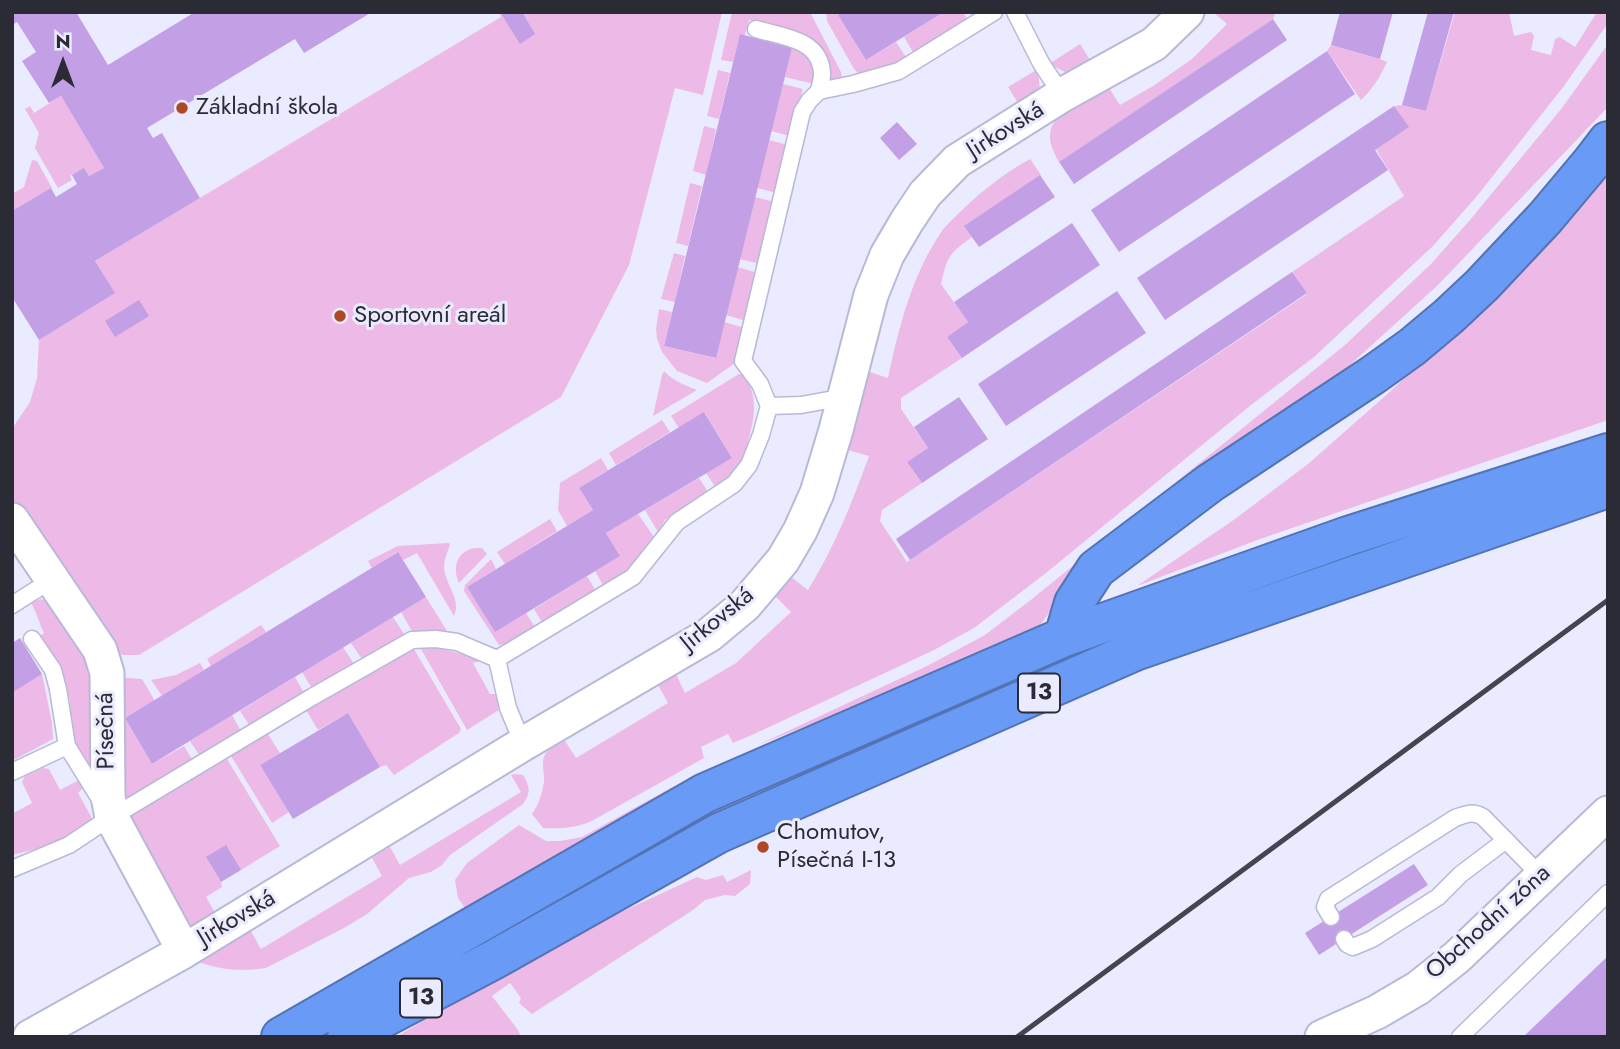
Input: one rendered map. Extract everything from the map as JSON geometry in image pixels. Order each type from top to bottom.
[{"type":"highway","points":[[1064,637],[1074,603],[1096,569],[1210,483],[1373,375],[1440,324],[1482,285],[1537,226],[1608,141]]},
{"type":"highway","name":"13","points":[[281,1037],[705,793],[1064,637],[1348,536],[1608,453]]},
{"type":"highway","name":"13","points":[[347,1037],[495,959],[719,833],[1135,652],[1608,488]]},
{"type":"street","name":"Jirkovská","points":[[30,1037],[184,951],[523,744],[709,635],[745,605],[783,560],[817,493],[871,295],[887,255],[925,194],[957,161],[1062,95],[1154,44],[1186,12]]},
{"type":"street","name":"Písečná","points":[[12,520],[100,650],[107,673],[108,796],[112,818],[184,951]]},
{"type":"street","name":"Obchodní zóna","points":[[1322,1037],[1377,1012],[1418,988],[1457,957],[1608,813]]},
{"type":"street","points":[[377,1037],[495,959]]},
{"type":"lane","points":[[497,659],[633,577],[677,522],[734,484],[749,465],[769,406],[760,384],[743,361],[802,112],[809,101],[819,91],[899,71],[995,12]]},
{"type":"lane","points":[[1015,12],[1041,63],[1062,95]]},
{"type":"lane","points":[[756,29],[805,43],[817,55],[822,73],[819,91]]},
{"type":"lane","points":[[769,406],[801,405],[845,397]]},
{"type":"lane","points":[[12,605],[53,579]]},
{"type":"lane","points":[[32,639],[53,670],[67,747],[112,818]]},
{"type":"lane","points":[[12,869],[69,845],[302,703],[412,640],[457,642],[497,659]]},
{"type":"lane","points":[[497,659],[508,708],[523,744]]},
{"type":"lane","points":[[12,772],[67,747]]},
{"type":"lane","points":[[1331,917],[1325,907],[1328,899],[1455,818],[1475,813],[1483,817],[1542,876]]},
{"type":"lane","points":[[1344,939],[1353,947],[1372,939],[1438,897],[1461,874],[1506,840]]},
{"type":"lane","points":[[1460,1037],[1608,893]]},
{"type":"shaded area","name":"Sportovní areál","points":[[499,12],[722,12],[703,95],[675,88],[629,265],[561,397],[139,655],[122,655],[107,641],[12,500],[12,429],[30,402],[37,378],[39,340],[114,293],[95,261],[501,17]]},
{"type":"shaded area","points":[[732,12],[810,12],[842,77],[825,85],[823,50],[806,35],[749,20],[745,35],[740,35],[733,62],[721,60]]},
{"type":"shaded area","points":[[826,12],[842,12],[838,15],[866,60],[896,42],[906,57],[862,77],[854,69],[827,21]]},
{"type":"shaded area","points":[[944,12],[963,12],[967,19],[913,52],[904,37]]},
{"type":"shaded area","points":[[1213,12],[1276,12],[1273,19],[1059,162],[1050,136],[1056,119],[1109,88],[1120,105],[1153,86],[1192,59],[1227,24]]},
{"type":"shaded area","points":[[1455,12],[1509,12],[1514,36],[1531,32],[1534,36],[1531,50],[1551,55],[1555,39],[1560,37],[1575,47],[1597,12],[1608,12],[1608,23],[1564,86],[1477,196],[1433,246],[1314,357],[974,628],[934,650],[752,735],[733,743],[728,734],[701,747],[704,758],[590,822],[567,828],[543,828],[532,814],[542,791],[543,759],[548,751],[565,741],[576,758],[668,703],[658,685],[676,674],[685,693],[736,663],[791,612],[775,596],[791,577],[808,590],[842,525],[869,456],[848,450],[867,371],[888,378],[902,320],[922,265],[944,229],[974,199],[1030,159],[1041,175],[965,226],[972,237],[953,252],[945,267],[941,284],[968,322],[947,337],[962,358],[901,398],[901,409],[928,448],[907,462],[922,483],[882,510],[880,521],[907,562],[1307,294],[1292,272],[1404,196],[1376,149],[1408,127],[1394,106],[1402,105],[1426,111]]},
{"type":"shaded area","points":[[1080,44],[1090,60],[1069,74],[1049,64]]},
{"type":"shaded area","points":[[1608,44],[1608,107],[1438,285],[1351,364],[1070,584],[1041,624],[1022,640],[758,745],[927,666],[985,635],[1345,345],[1431,264],[1470,220],[1562,108]]},
{"type":"shaded area","points":[[1331,45],[1387,62],[1376,82],[1361,100],[1327,51]]},
{"type":"shaded area","points":[[792,47],[810,62],[814,72],[814,84],[785,77]]},
{"type":"shaded area","points":[[1038,69],[1040,92],[1018,103],[1008,87]]},
{"type":"shaded area","points":[[718,70],[730,73],[719,119],[707,116]]},
{"type":"shaded area","points":[[783,84],[803,89],[790,136],[771,131]]},
{"type":"shaded area","points":[[61,96],[104,168],[89,176],[84,169],[70,176],[72,180],[58,188],[35,148],[39,133],[25,109],[30,106],[34,113]]},
{"type":"shaded area","points":[[704,126],[716,129],[706,175],[693,171]]},
{"type":"shaded area","points":[[769,140],[788,145],[777,193],[757,188]]},
{"type":"shaded area","points":[[32,160],[37,161],[52,188],[12,211],[12,194],[24,187]]},
{"type":"shaded area","points":[[1608,162],[1608,420],[1260,539],[1137,586],[1235,519],[1308,464],[1392,390],[1487,297]]},
{"type":"shaded area","points":[[690,183],[702,186],[688,246],[676,243]]},
{"type":"shaded area","points":[[755,197],[775,202],[761,264],[739,259]]},
{"type":"shaded area","points":[[674,253],[685,256],[675,302],[661,299]]},
{"type":"shaded area","points":[[737,267],[758,273],[746,321],[726,315]]},
{"type":"shaded area","points":[[659,309],[672,312],[664,346],[715,358],[724,322],[745,328],[735,363],[707,383],[677,371],[662,352],[657,339]]},
{"type":"shaded area","points":[[664,371],[675,380],[697,390],[653,416],[662,375]]},
{"type":"shaded area","points":[[739,374],[744,375],[752,390],[753,422],[742,459],[716,488],[706,473],[732,458],[705,413],[679,428],[671,416]]},
{"type":"shaded area","points":[[662,420],[670,432],[616,465],[609,453]]},
{"type":"shaded area","points":[[601,458],[608,470],[579,488],[593,510],[567,526],[558,510],[560,483]]},
{"type":"shaded area","points":[[699,478],[708,492],[665,520],[658,532],[645,510]]},
{"type":"shaded area","points":[[638,514],[654,537],[641,557],[604,587],[595,571],[620,556],[606,533]]},
{"type":"shaded area","points":[[550,519],[557,531],[505,564],[497,552]]},
{"type":"shaded area","points":[[450,544],[444,567],[455,598],[454,616],[417,553],[403,560],[397,552],[372,568],[368,561],[398,546]]},
{"type":"shaded area","points":[[475,548],[482,548],[487,554],[459,583],[456,566],[460,556]]},
{"type":"shaded area","points":[[491,559],[496,569],[467,587],[495,631],[526,613],[536,629],[509,643],[499,645],[464,591],[465,585]]},
{"type":"shaded area","points":[[587,576],[596,591],[543,624],[534,609]]},
{"type":"shaded area","points":[[426,597],[447,631],[413,633],[401,612]]},
{"type":"shaded area","points":[[41,599],[47,601],[86,659],[90,676],[93,775],[73,746],[70,702],[65,681],[56,659],[40,636],[44,633],[31,603]]},
{"type":"shaded area","points":[[393,617],[406,637],[364,662],[351,643]]},
{"type":"shaded area","points":[[261,625],[266,632],[211,666],[207,659]]},
{"type":"shaded area","points":[[343,647],[356,667],[313,690],[302,672]]},
{"type":"shaded area","points":[[420,647],[435,647],[483,660],[473,663],[490,694],[496,694],[499,710],[467,730]]},
{"type":"shaded area","points":[[414,649],[461,729],[459,733],[394,775],[386,765],[380,767],[348,713],[318,730],[306,710]]},
{"type":"shaded area","points":[[200,663],[204,670],[162,696],[151,680],[176,675]]},
{"type":"shaded area","points":[[42,674],[53,739],[12,761],[12,693]]},
{"type":"shaded area","points":[[114,677],[142,679],[155,701],[125,718],[152,764],[184,746],[193,761],[117,807]]},
{"type":"shaded area","points":[[295,677],[304,693],[250,726],[240,711]]},
{"type":"shaded area","points":[[232,715],[241,731],[200,756],[190,741]]},
{"type":"shaded area","points":[[268,734],[280,753],[260,765],[289,812],[272,823],[231,756]]},
{"type":"shaded area","points":[[227,759],[280,846],[241,870],[206,857],[222,887],[206,897],[219,920],[201,928],[184,924],[123,821]]},
{"type":"shaded area","points":[[43,768],[49,769],[60,790],[81,779],[85,786],[78,793],[92,818],[66,837],[12,855],[12,814],[32,803],[22,782],[25,776]]},
{"type":"shaded area","points":[[511,775],[523,775],[528,786],[523,804],[450,855],[442,865],[431,872],[409,878],[367,914],[344,928],[266,968],[227,969],[190,958],[248,926],[261,949],[382,876],[372,858],[390,847],[400,865],[521,792]]},
{"type":"shaded area","points":[[676,785],[573,851],[467,911],[458,898],[455,880],[467,863],[519,825],[546,841],[582,837]]},
{"type":"shaded area","points":[[754,795],[588,884],[438,970],[650,836]]},
{"type":"shaded area","points":[[751,870],[750,884],[735,896],[725,895],[705,900],[532,1014],[519,1003],[521,998],[510,983],[492,996],[521,1037],[396,1037],[554,943],[697,877],[706,880],[723,875],[727,882]]},
{"type":"building","points":[[12,12],[76,12],[108,65],[195,12],[372,12],[304,53],[295,39],[147,128],[153,138],[162,133],[200,198],[95,261],[115,293],[39,340],[12,297],[12,211],[51,188],[56,197],[77,184],[72,175],[84,168],[89,176],[104,168],[61,96],[49,103],[22,61],[36,52],[17,22],[12,25]]},
{"type":"building","points":[[500,12],[522,12],[535,34],[520,44]]},
{"type":"building","points":[[842,12],[944,12],[866,60],[838,15]]},
{"type":"building","points":[[1340,12],[1393,12],[1380,59],[1331,45]]},
{"type":"building","points":[[1428,12],[1454,12],[1426,111],[1402,105]]},
{"type":"building","points":[[1273,19],[1287,40],[1074,184],[1059,162]]},
{"type":"building","points":[[740,34],[792,48],[716,358],[664,346]]},
{"type":"building","points":[[1327,51],[1355,94],[1119,252],[1091,210]]},
{"type":"building","points":[[1394,106],[1409,127],[1375,150],[1388,170],[1165,320],[1137,278]]},
{"type":"building","points":[[897,122],[917,144],[899,160],[880,138]]},
{"type":"building","points":[[1040,175],[1055,197],[979,247],[964,226]]},
{"type":"building","points":[[1072,223],[1100,265],[962,358],[947,337],[968,322],[954,302]]},
{"type":"building","points":[[1292,272],[1307,293],[910,560],[896,539]]},
{"type":"building","points":[[1117,291],[1146,333],[1006,426],[978,384]]},
{"type":"building","points":[[139,300],[149,316],[115,337],[105,321]]},
{"type":"building","points":[[959,397],[988,439],[922,483],[907,462],[928,448],[914,427]]},
{"type":"building","points":[[704,412],[732,458],[606,533],[620,556],[495,632],[467,587],[593,510],[579,488]]},
{"type":"building","points":[[398,552],[426,597],[152,764],[125,718]]},
{"type":"building","points":[[20,638],[42,674],[12,693],[12,643]]},
{"type":"building","points":[[348,713],[380,767],[293,819],[260,765]]},
{"type":"building","points":[[226,845],[241,870],[221,882],[206,857]]},
{"type":"building","points":[[1414,864],[1428,885],[1319,955],[1305,933]]},
{"type":"building","points":[[1608,956],[1608,1037],[1523,1037]]},
{"type":"railway","points":[[1017,1037],[1608,600]]},
{"type":"place","name":"Základní škola","points":[[182,108]]},
{"type":"place","name":"Sportovní areál","points":[[340,316]]},
{"type":"place","name":"Chomutov, Písečná I-13","points":[[763,847]]}]
